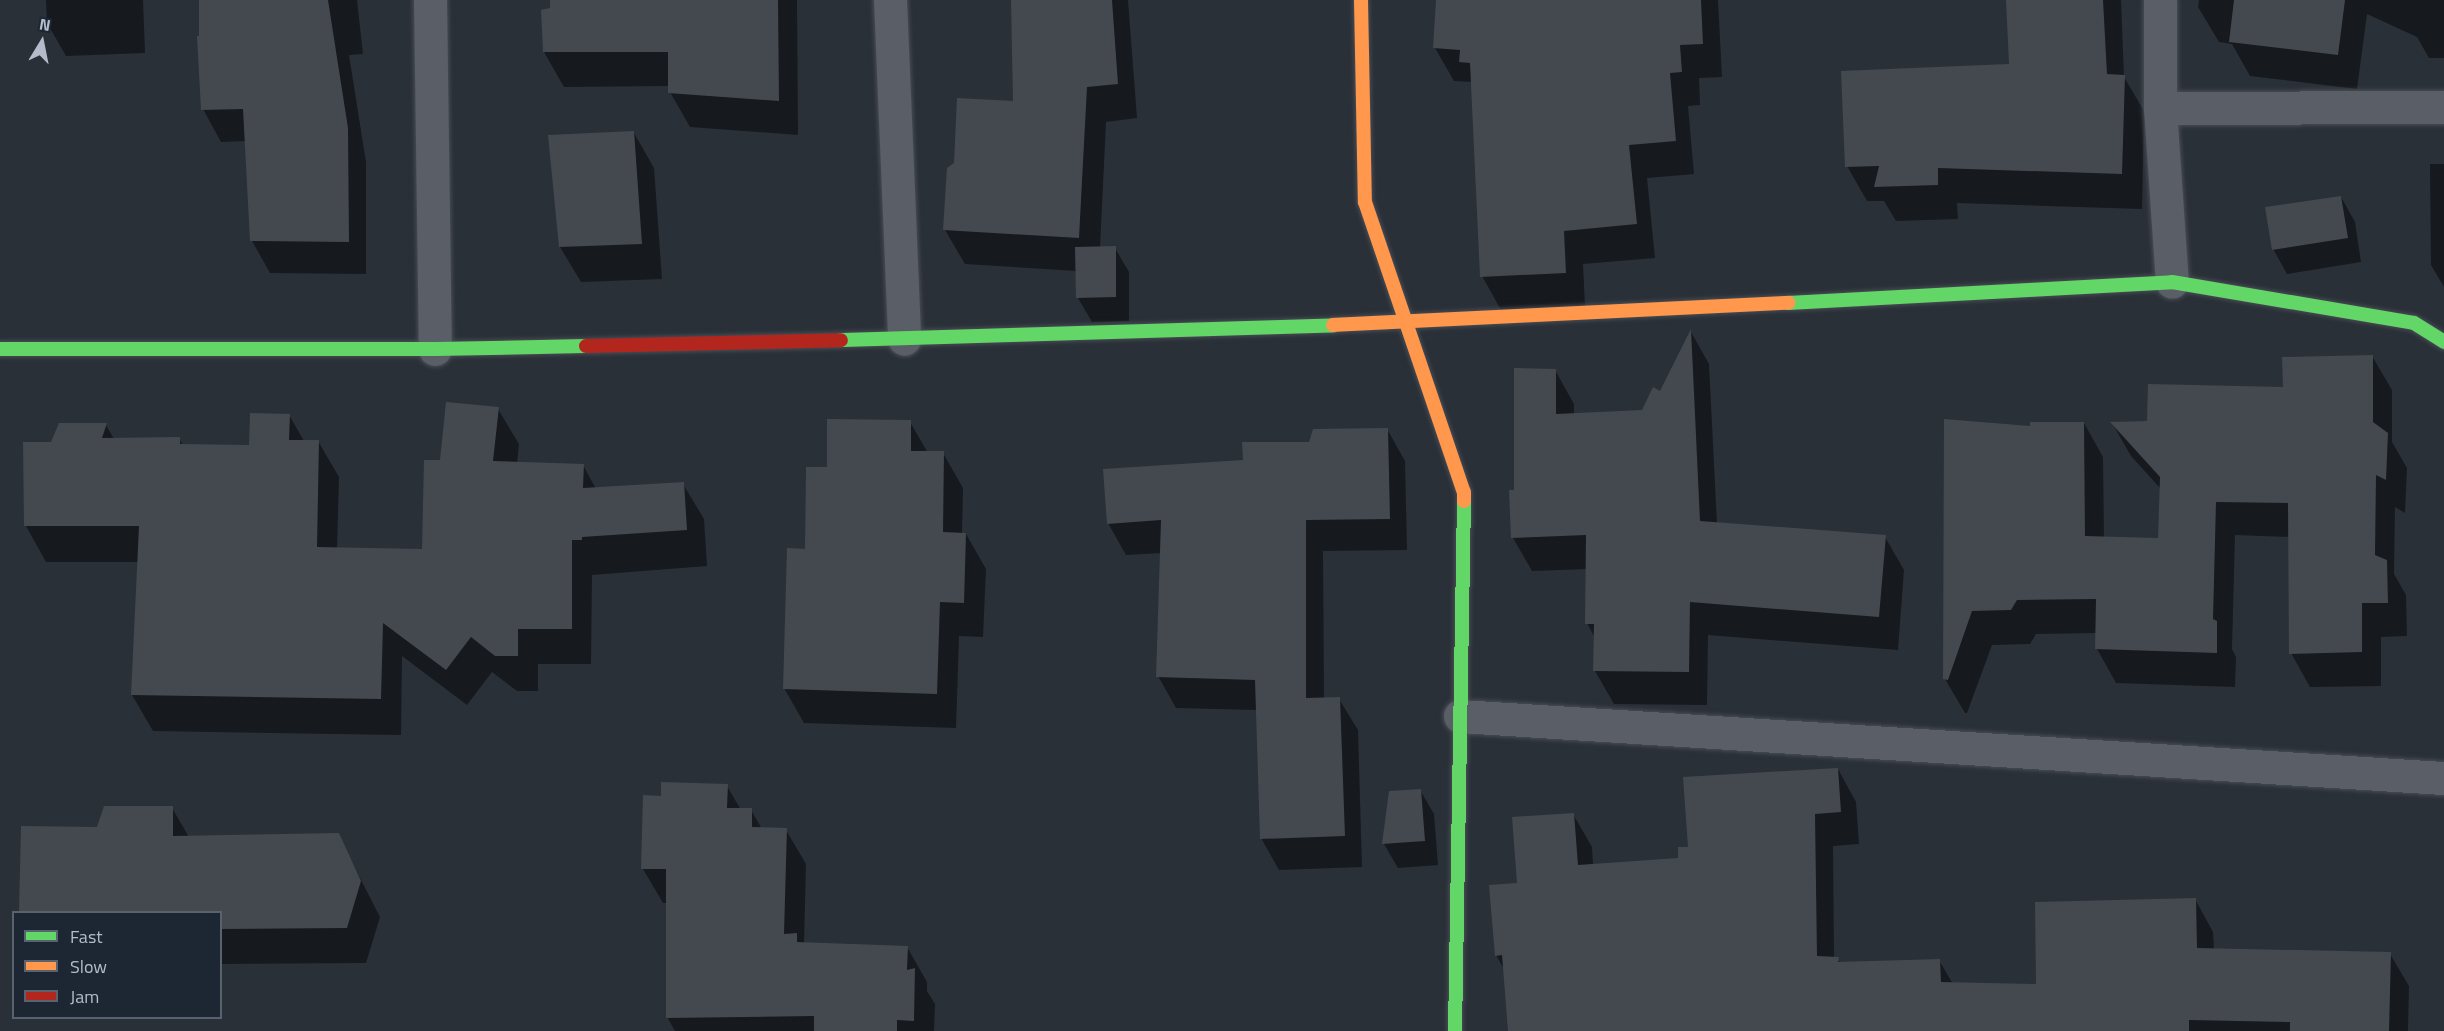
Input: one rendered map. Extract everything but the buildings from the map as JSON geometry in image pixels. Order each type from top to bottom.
[{"type":"street","points":[[430,0],[435,349]]},
{"type":"street","points":[[890,0],[904,339]]},
{"type":"street","points":[[1361,0],[1365,202],[1408,322],[1464,492],[1455,1031]]},
{"type":"street","points":[[2160,0],[2160,108],[2172,282]]},
{"type":"street","points":[[2160,108],[2444,107]]},
{"type":"street","points":[[0,349],[435,349],[634,342],[904,339],[1408,322],[2172,282],[2414,323],[2444,342]]},
{"type":"street","points":[[1460,716],[2444,778]]},
{"type":"traffic: fast","points":[[1788,303],[2172,282],[2414,323],[2444,342]]},
{"type":"traffic: fast","points":[[841,340],[1333,325]]},
{"type":"traffic: fast","points":[[0,349],[435,349],[586,346]]},
{"type":"traffic: fast","points":[[1455,1031],[1464,501]]},
{"type":"traffic: slow","points":[[1361,0],[1365,202],[1464,492],[1464,501]]},
{"type":"traffic: slow","points":[[1333,325],[1788,303]]},
{"type":"traffic: jam","points":[[586,346],[841,340]]}]
